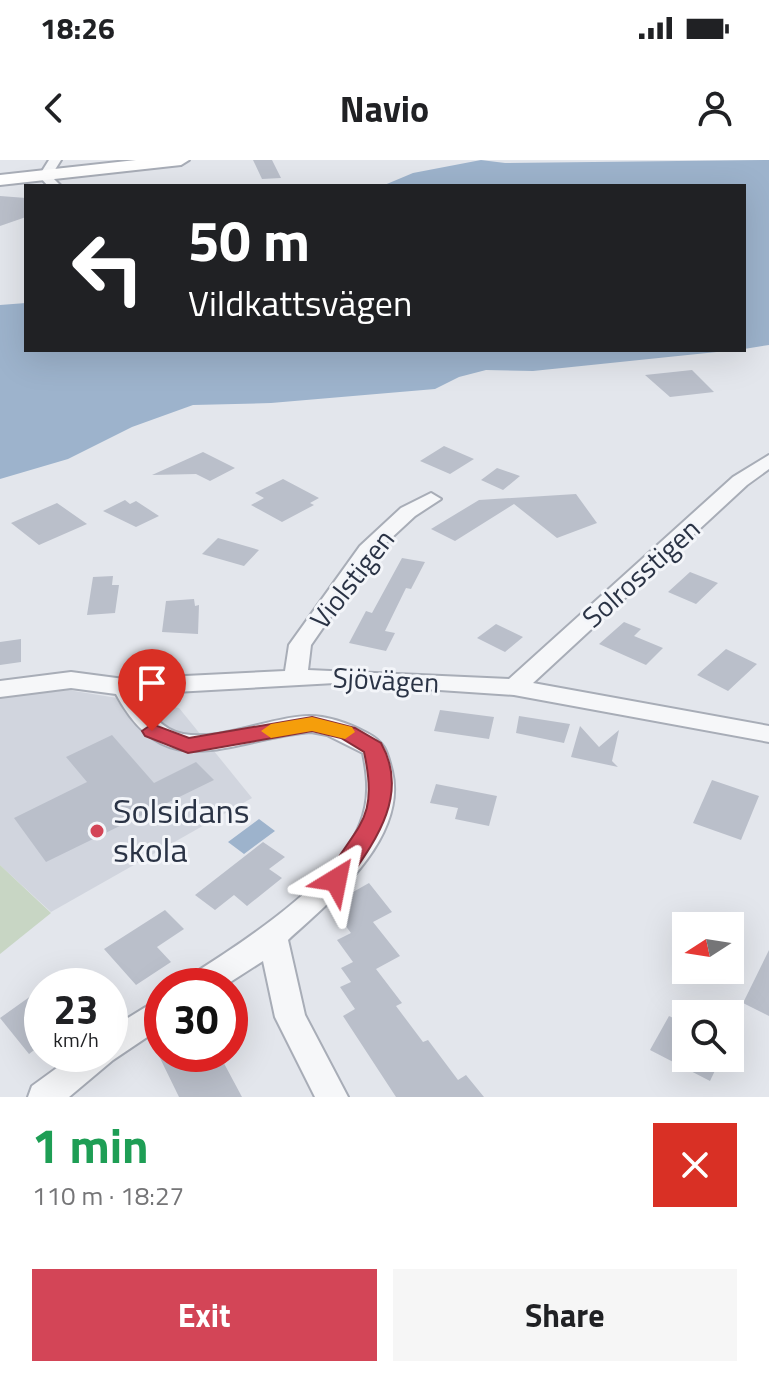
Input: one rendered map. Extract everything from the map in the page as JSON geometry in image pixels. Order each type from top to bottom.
[{"type":"street","points":[[50,181],[55,160]]},
{"type":"street","points":[[0,180],[50,181],[181,160]]},
{"type":"street","name":"Solrosstigen","points":[[514,687],[740,481],[769,460]]},
{"type":"street","name":"Violstigen","points":[[296,676],[300,645],[367,550],[408,512],[431,499]]},
{"type":"street","name":"Sjövägen","points":[[0,689],[71,680],[124,687],[296,676],[514,687],[769,734]]},
{"type":"street","points":[[124,687],[131,704],[152,731],[188,746],[312,724],[348,733],[374,748],[382,783],[373,828],[336,880],[273,937],[226,968]]},
{"type":"street","points":[[273,937],[290,1017],[332,1097]]},
{"type":"street","points":[[44,1097],[77,1072]]},
{"type":"shaded area","name":"Solsidans skola","points":[[68,690],[179,708],[252,798],[51,912],[0,865],[0,698]]},
{"type":"green space","points":[[0,865],[51,913],[0,954]]},
{"type":"water","points":[[481,160],[505,163],[769,160],[769,345],[746,349],[746,184],[387,184],[413,173]]},
{"type":"water","points":[[24,303],[24,352],[717,352],[533,371],[486,370],[459,377],[435,389],[271,403],[193,405],[132,427],[68,459],[0,479],[0,305]]},
{"type":"water","points":[[259,819],[275,831],[244,854],[228,842]]},
{"type":"building","points":[[253,160],[272,160],[281,178],[262,179]]},
{"type":"building","points":[[0,196],[24,198],[24,218],[0,226]]},
{"type":"building","points":[[692,370],[714,392],[670,397],[645,375]]},
{"type":"building","points":[[444,446],[474,459],[450,474],[420,461]]},
{"type":"building","points":[[203,452],[235,468],[210,481],[196,474],[152,475]]},
{"type":"building","points":[[497,468],[520,476],[503,490],[481,480]]},
{"type":"building","points":[[283,479],[319,498],[310,503],[314,505],[282,522],[251,505],[264,498],[255,493]]},
{"type":"building","points":[[576,494],[597,523],[557,538],[514,504],[455,541],[431,529],[479,500]]},
{"type":"building","points":[[125,500],[130,504],[136,501],[159,516],[136,527],[103,511]]},
{"type":"building","points":[[57,503],[87,524],[39,545],[11,523]]},
{"type":"building","points":[[218,538],[259,550],[244,566],[202,554]]},
{"type":"building","points":[[402,558],[425,562],[411,589],[406,588],[385,631],[395,633],[386,651],[349,643],[366,611],[372,613]]},
{"type":"building","points":[[690,572],[718,583],[696,604],[668,592]]},
{"type":"building","points":[[113,576],[112,585],[119,585],[115,613],[87,615],[93,577]]},
{"type":"building","points":[[194,599],[195,606],[199,605],[198,634],[162,632],[166,601]]},
{"type":"building","points":[[624,622],[641,629],[634,636],[663,648],[646,665],[599,644]]},
{"type":"building","points":[[496,624],[523,637],[505,652],[477,638]]},
{"type":"building","points":[[21,639],[21,662],[0,665],[0,642]]},
{"type":"building","points":[[726,649],[757,664],[728,691],[697,675]]},
{"type":"building","points":[[440,710],[494,717],[489,739],[434,731]]},
{"type":"building","points":[[519,716],[570,724],[564,743],[516,733]]},
{"type":"building","points":[[580,726],[599,747],[619,730],[612,761],[618,767],[571,757]]},
{"type":"building","points":[[112,735],[154,783],[196,762],[214,780],[46,862],[14,818],[87,782],[66,757]]},
{"type":"building","points":[[712,780],[759,796],[741,840],[693,823]]},
{"type":"building","points":[[436,784],[497,796],[489,826],[455,819],[458,808],[430,803]]},
{"type":"building","points":[[263,842],[285,857],[269,869],[282,878],[247,906],[234,895],[215,910],[195,895]]},
{"type":"building","points":[[369,883],[392,912],[373,922],[400,956],[376,969],[402,1003],[396,1006],[423,1042],[428,1040],[458,1080],[466,1075],[484,1097],[396,1097],[343,1016],[355,1009],[340,987],[351,982],[341,968],[353,962],[337,940],[351,933],[330,905]]},
{"type":"building","points":[[165,910],[184,929],[157,947],[171,962],[162,968],[144,968],[144,980],[136,985],[128,976],[128,968],[121,968],[104,949]]},
{"type":"building","points":[[769,950],[769,1016],[744,1001]]},
{"type":"building","points":[[24,1001],[24,1048],[0,1018]]},
{"type":"building","points":[[669,1016],[672,1017],[672,1061],[650,1050]]},
{"type":"building","points":[[167,1072],[229,1072],[242,1097],[179,1097]]},
{"type":"building","points":[[693,1072],[714,1072],[710,1081]]},
{"type":"slow traffic","points":[[271,731],[312,724],[345,732]]},
{"type":"place","name":"Solsidans skola","points":[[97,831]]},
{"type":"route","points":[[152,731],[188,746],[312,724],[348,733],[374,748],[382,783],[373,828],[336,880]]}]
